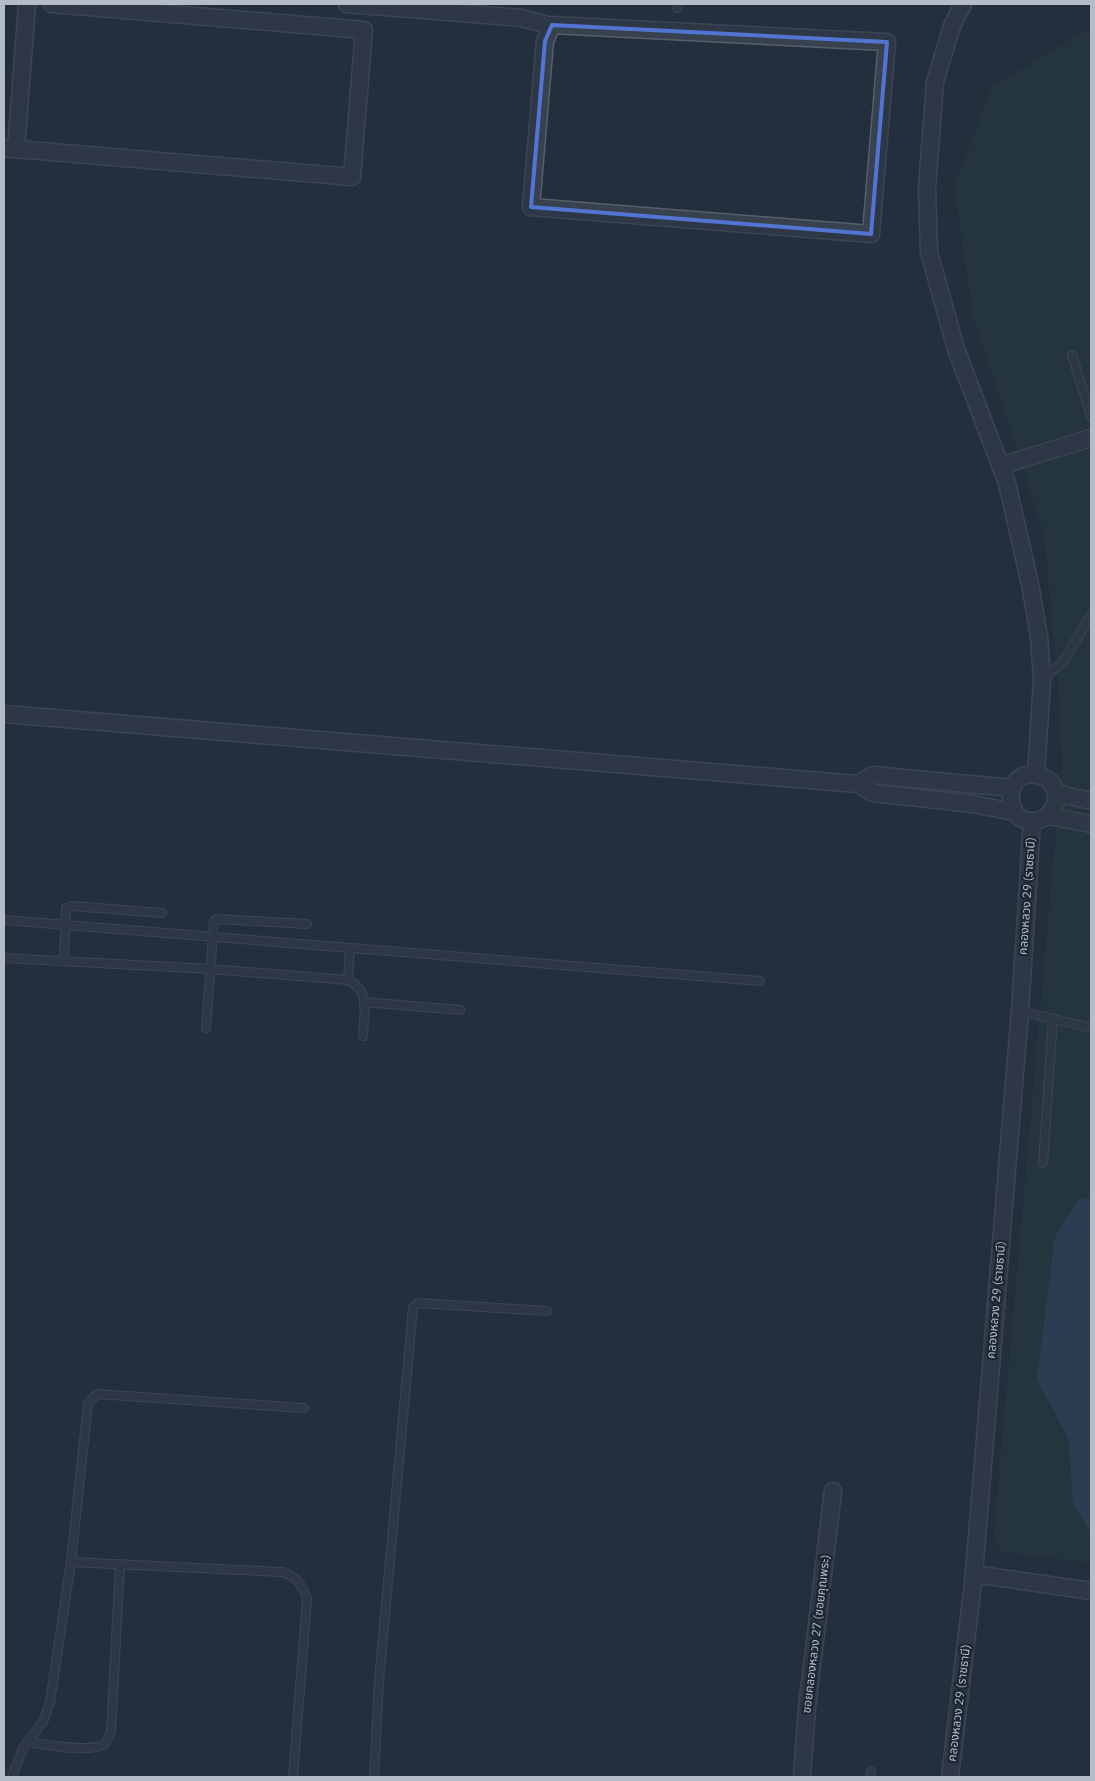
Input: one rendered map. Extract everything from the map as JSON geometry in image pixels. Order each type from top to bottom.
[{"type":"street","points":[[26,4],[10,149],[352,178],[364,30],[52,4]]},
{"type":"street","points":[[347,4],[522,18],[552,25],[887,42],[871,234],[531,207],[545,41],[552,25]]},
{"type":"street","points":[[963,4],[952,26],[935,82],[927,188],[929,252],[956,349],[1006,483],[1030,584],[1039,636],[1042,680],[1036,774]]},
{"type":"street","points":[[1000,466],[1091,438]]},
{"type":"street","points":[[4,714],[858,784],[873,793],[973,804],[1014,812],[1021,818],[1032,821],[1048,816],[1091,824]]},
{"type":"street","points":[[1014,812],[1009,796],[1011,788],[1025,775],[1036,774],[1046,778],[1053,785],[1056,793],[1057,801],[1048,816]]},
{"type":"street","points":[[858,784],[873,775],[1011,788]]},
{"type":"street","points":[[1056,793],[1091,801]]},
{"type":"street","name":"คลองหลวง 29 (ราชธานี)","points":[[950,1777],[974,1574],[1020,1011],[1032,821]]},
{"type":"street","name":"ซอยคลองหลวง 27 (ซอยคุณพระ)","points":[[802,1777],[807,1708],[833,1492]]},
{"type":"street","points":[[974,1574],[1091,1591]]},
{"type":"lane","points":[[1072,355],[1091,416]]},
{"type":"lane","points":[[1042,680],[1062,662],[1091,615]]},
{"type":"lane","points":[[64,961],[66,908],[73,906],[162,913]]},
{"type":"lane","points":[[206,1028],[214,921],[216,919],[307,924]]},
{"type":"lane","points":[[4,920],[760,981]]},
{"type":"lane","points":[[348,980],[350,948]]},
{"type":"lane","points":[[4,958],[210,969],[348,980],[358,984],[363,991],[363,1036]]},
{"type":"lane","points":[[364,1002],[460,1010]]},
{"type":"lane","points":[[1020,1011],[1091,1028]]},
{"type":"lane","points":[[1043,1163],[1054,1019]]},
{"type":"lane","points":[[374,1777],[379,1681],[413,1308],[417,1303],[547,1311]]},
{"type":"lane","points":[[12,1777],[23,1748],[43,1722],[50,1702],[71,1562],[88,1403],[97,1394],[304,1408]]},
{"type":"lane","points":[[71,1562],[283,1572],[292,1575],[301,1584],[308,1599],[293,1777]]},
{"type":"lane","points":[[28,1742],[74,1748],[96,1747],[106,1743],[111,1731],[120,1565]]},
{"type":"highlighted area","points":[[552,25],[887,42],[871,234],[531,207],[545,41]]},
{"type":"green space","points":[[1091,27],[1091,1563],[1000,1551],[994,1532],[1062,763],[1058,682],[1044,534],[973,315],[954,188],[991,88]]},
{"type":"water","points":[[1091,1198],[1091,1533],[1073,1504],[1069,1440],[1037,1379],[1055,1237],[1078,1200]]}]
